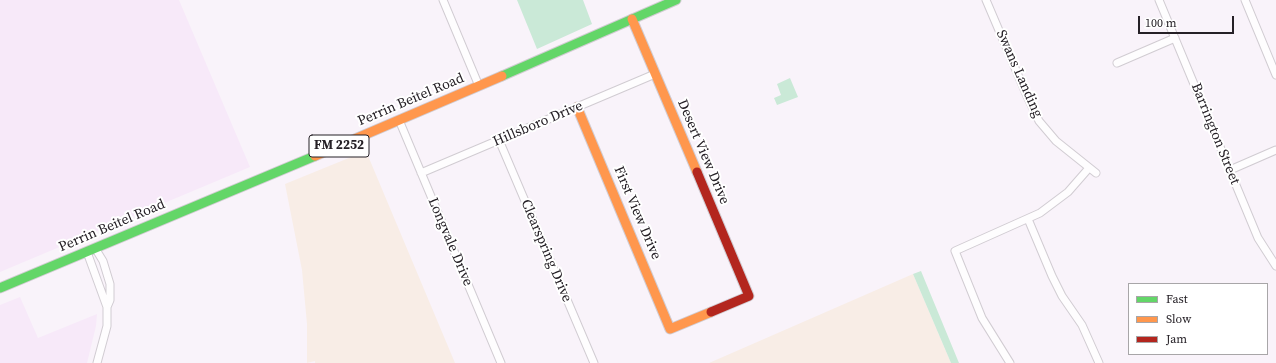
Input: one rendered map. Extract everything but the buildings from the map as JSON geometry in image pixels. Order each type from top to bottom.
[{"type":"main road","name":"Perrin Beitel Road","points":[[0,288],[479,86],[676,0]]},
{"type":"main road","name":"Desert View Drive","points":[[632,19],[749,296],[670,329]]},
{"type":"main road","name":"First View Drive","points":[[577,107],[670,329]]},
{"type":"street","points":[[443,0],[479,86]]},
{"type":"street","name":"Swans Landing","points":[[986,0],[1039,121],[1056,141],[1096,173]]},
{"type":"street","name":"Barrington Street","points":[[1159,0],[1258,238],[1276,266]]},
{"type":"street","points":[[1245,0],[1276,75]]},
{"type":"street","points":[[1117,63],[1175,38]]},
{"type":"street","name":"Hillsboro Drive","points":[[421,173],[655,74]]},
{"type":"street","name":"Longvale Drive","points":[[399,120],[501,363]]},
{"type":"street","name":"Clearspring Drive","points":[[500,140],[594,363]]},
{"type":"street","points":[[1230,170],[1276,150]]},
{"type":"street","points":[[1010,363],[982,318],[955,251],[1028,220],[1056,203],[1076,184],[1089,168]]},
{"type":"street","points":[[1028,220],[1052,276],[1062,296],[1082,325],[1099,363]]},
{"type":"street","points":[[91,250],[103,261],[110,284],[110,300],[106,308]]},
{"type":"street","points":[[91,250],[106,308],[107,326],[97,363]]},
{"type":"shaded area","points":[[0,0],[179,0],[250,167],[0,272]]},
{"type":"shaded area","points":[[366,151],[455,363],[315,363],[315,361],[307,363],[307,324],[302,270],[285,184]]},
{"type":"shaded area","points":[[913,274],[951,363],[709,363]]},
{"type":"shaded area","points":[[20,297],[38,338],[97,314],[96,326],[87,363],[0,363],[0,305]]},
{"type":"green space","points":[[517,0],[583,0],[592,24],[537,49]]},
{"type":"green space","points":[[790,78],[798,97],[777,105],[774,98],[781,95],[777,84]]},
{"type":"green space","points":[[921,271],[959,363],[951,363],[913,274]]},
{"type":"traffic: fast","points":[[502,76],[676,0]]},
{"type":"traffic: fast","points":[[0,288],[315,156]]},
{"type":"traffic: slow","points":[[632,19],[697,172]]},
{"type":"traffic: slow","points":[[315,156],[502,76]]},
{"type":"traffic: slow","points":[[577,107],[670,329],[711,312]]},
{"type":"traffic: jam","points":[[697,172],[749,296],[711,312]]}]
